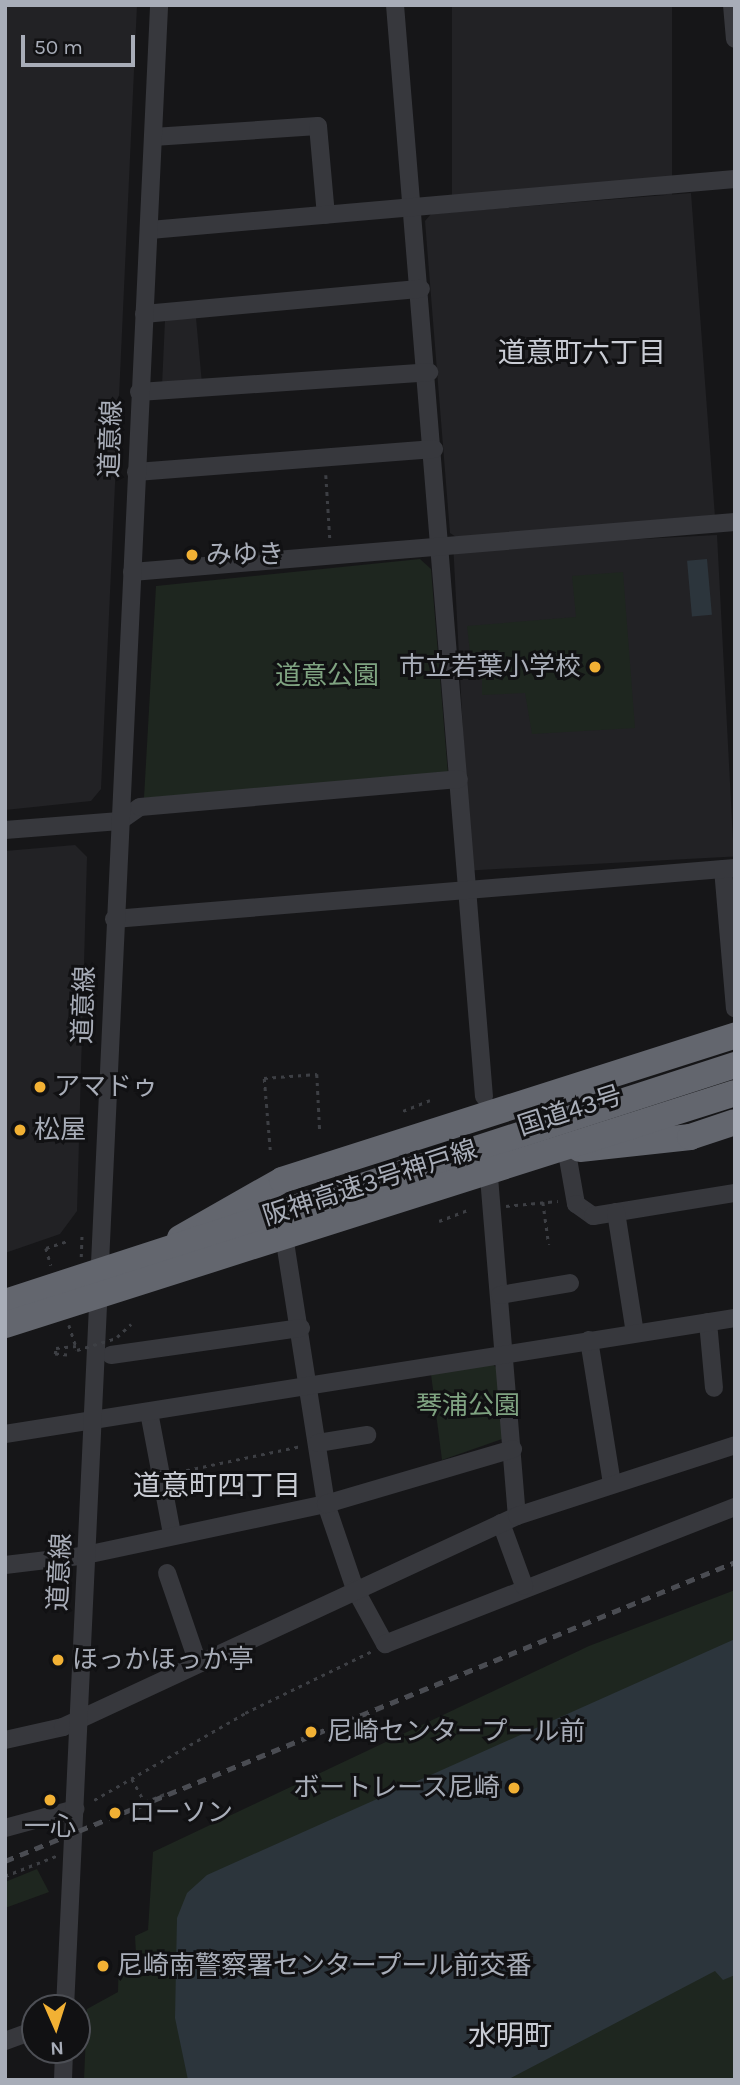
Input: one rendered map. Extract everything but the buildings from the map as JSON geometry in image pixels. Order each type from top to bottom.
[{"type":"highway","points":[[180,1238],[349,1140],[676,1035],[735,1025]]},
{"type":"highway","points":[[282,1180],[368,1150],[735,1035]]},
{"type":"highway","name":"国道43号","points":[[5,1294],[735,1057]]},
{"type":"highway","name":"阪神高速3号神戸線","points":[[5,1302],[735,1065]]},
{"type":"highway","name":"阪神高速3号神戸線","points":[[5,1325],[735,1093]]},
{"type":"highway","name":"国道43号","points":[[5,1333],[735,1099]]},
{"type":"highway","points":[[574,1151],[633,1147],[690,1137],[735,1122]]},
{"type":"highway","points":[[633,1147],[689,1152],[735,1137]]},
{"type":"street","name":"道意線","points":[[66,1994],[99,1302],[114,919],[159,5]]},
{"type":"street","points":[[395,5],[429,372],[440,547],[484,1096]]},
{"type":"street","points":[[732,5],[735,39]]},
{"type":"street","points":[[153,137],[318,126],[326,215]]},
{"type":"street","points":[[150,230],[735,179]]},
{"type":"street","points":[[144,314],[421,289]]},
{"type":"street","points":[[139,391],[429,372]]},
{"type":"street","points":[[136,472],[434,449]]},
{"type":"street","points":[[132,572],[735,522]]},
{"type":"street","points":[[5,830],[120,821],[139,807],[459,779]]},
{"type":"street","points":[[114,919],[729,868],[735,1008]]},
{"type":"street","points":[[574,1151],[576,1199],[593,1216],[735,1192]]},
{"type":"street","points":[[489,1177],[513,1450],[509,1519],[524,1586]]},
{"type":"street","points":[[616,1212],[635,1333]]},
{"type":"street","points":[[285,1242],[311,1386],[326,1504],[355,1589],[385,1644],[524,1586],[735,1507]]},
{"type":"street","points":[[500,1294],[570,1283]]},
{"type":"street","points":[[5,1434],[93,1423],[504,1353],[735,1318]]},
{"type":"street","points":[[708,1322],[714,1388]]},
{"type":"street","points":[[113,1347],[301,1328]]},
{"type":"street","points":[[589,1340],[612,1484]]},
{"type":"street","points":[[149,1412],[172,1534]]},
{"type":"street","points":[[318,1443],[367,1435]]},
{"type":"street","points":[[5,1740],[78,1720],[509,1519],[735,1445]]},
{"type":"street","points":[[5,1564],[87,1551],[326,1504],[513,1450]]},
{"type":"street","points":[[167,1573],[198,1663]]},
{"type":"street","points":[[5,1828],[75,1810]]},
{"type":"path","points":[[325,458],[331,555]]},
{"type":"path","points":[[270,1150],[264,1078],[317,1074],[320,1133]]},
{"type":"path","points":[[403,1111],[430,1100]]},
{"type":"path","points":[[493,1208],[576,1199]]},
{"type":"path","points":[[543,1202],[550,1245]]},
{"type":"path","points":[[439,1221],[468,1210]]},
{"type":"path","points":[[46,1248],[68,1241]]},
{"type":"path","points":[[113,1347],[131,1324]]},
{"type":"path","points":[[68,1355],[55,1354],[56,1348],[76,1346]]},
{"type":"path","points":[[161,1475],[318,1443]]},
{"type":"path","points":[[94,1800],[245,1713],[385,1644]]},
{"type":"path","points":[[132,1779],[152,1819]]},
{"type":"path","points":[[145,1802],[165,1794]]},
{"type":"path","points":[[5,1876],[56,1856]]},
{"type":"shaded area","points":[[5,5],[137,5],[101,789],[91,801],[5,810]]},
{"type":"shaded area","points":[[452,5],[672,5],[672,195],[452,195]]},
{"type":"shaded area","points":[[691,193],[715,517],[459,539],[450,533],[425,221],[431,214]]},
{"type":"shaded area","points":[[196,318],[202,384],[162,386],[165,320]]},
{"type":"shaded area","name":"市立若葉小学校","points":[[717,535],[734,857],[470,870],[453,549]]},
{"type":"shaded area","points":[[707,559],[712,615],[692,617],[687,561]]},
{"type":"shaded area","name":"アマドゥ","points":[[75,845],[87,857],[77,1211],[60,1234],[5,1253],[5,851]]},
{"type":"shaded area","name":"ボートレース尼崎","points":[[735,1639],[735,1975],[723,1980],[715,1971],[507,2080],[188,2080],[175,2018],[177,1918],[187,1893],[207,1875]]},
{"type":"green space","name":"道意公園","points":[[420,559],[431,569],[448,774],[144,798],[156,586]]},
{"type":"green space","points":[[623,572],[635,728],[532,734],[525,693],[482,695],[482,680],[473,679],[467,626],[576,617],[572,576]]},
{"type":"green space","name":"琴浦公園","points":[[491,1363],[498,1369],[505,1438],[442,1460],[431,1374]]},
{"type":"green space","name":"ボートレース尼崎","points":[[735,1590],[735,2080],[84,2080],[85,2064],[91,2064],[91,2007],[118,1992],[119,1955],[136,1954],[135,1936],[148,1930],[153,1852],[589,1646]]},
{"type":"green space","points":[[37,1869],[49,1892],[5,1908],[5,1882]]},
{"type":"railway","points":[[5,1861],[735,1562]]},
{"type":"place","name":"みゆき","points":[[192,555]]},
{"type":"place","name":"市立若葉小学校","points":[[595,667]]},
{"type":"place","name":"アマドゥ","points":[[40,1087]]},
{"type":"place","name":"松屋","points":[[20,1130]]},
{"type":"place","name":"ほっかほっか亭","points":[[58,1660]]},
{"type":"place","name":"尼崎センタープール前","points":[[311,1732]]},
{"type":"place","name":"ボートレース尼崎","points":[[514,1788]]},
{"type":"place","name":"一心","points":[[50,1800]]},
{"type":"place","name":"ローソン","points":[[115,1813]]},
{"type":"place","name":"尼崎南警察署センタープール前交番","points":[[103,1966]]},
{"type":"district","name":"道意町六丁目","points":[[582,353]]},
{"type":"district","name":"道意町四丁目","points":[[217,1486]]},
{"type":"district","name":"水明町","points":[[510,2036]]}]
